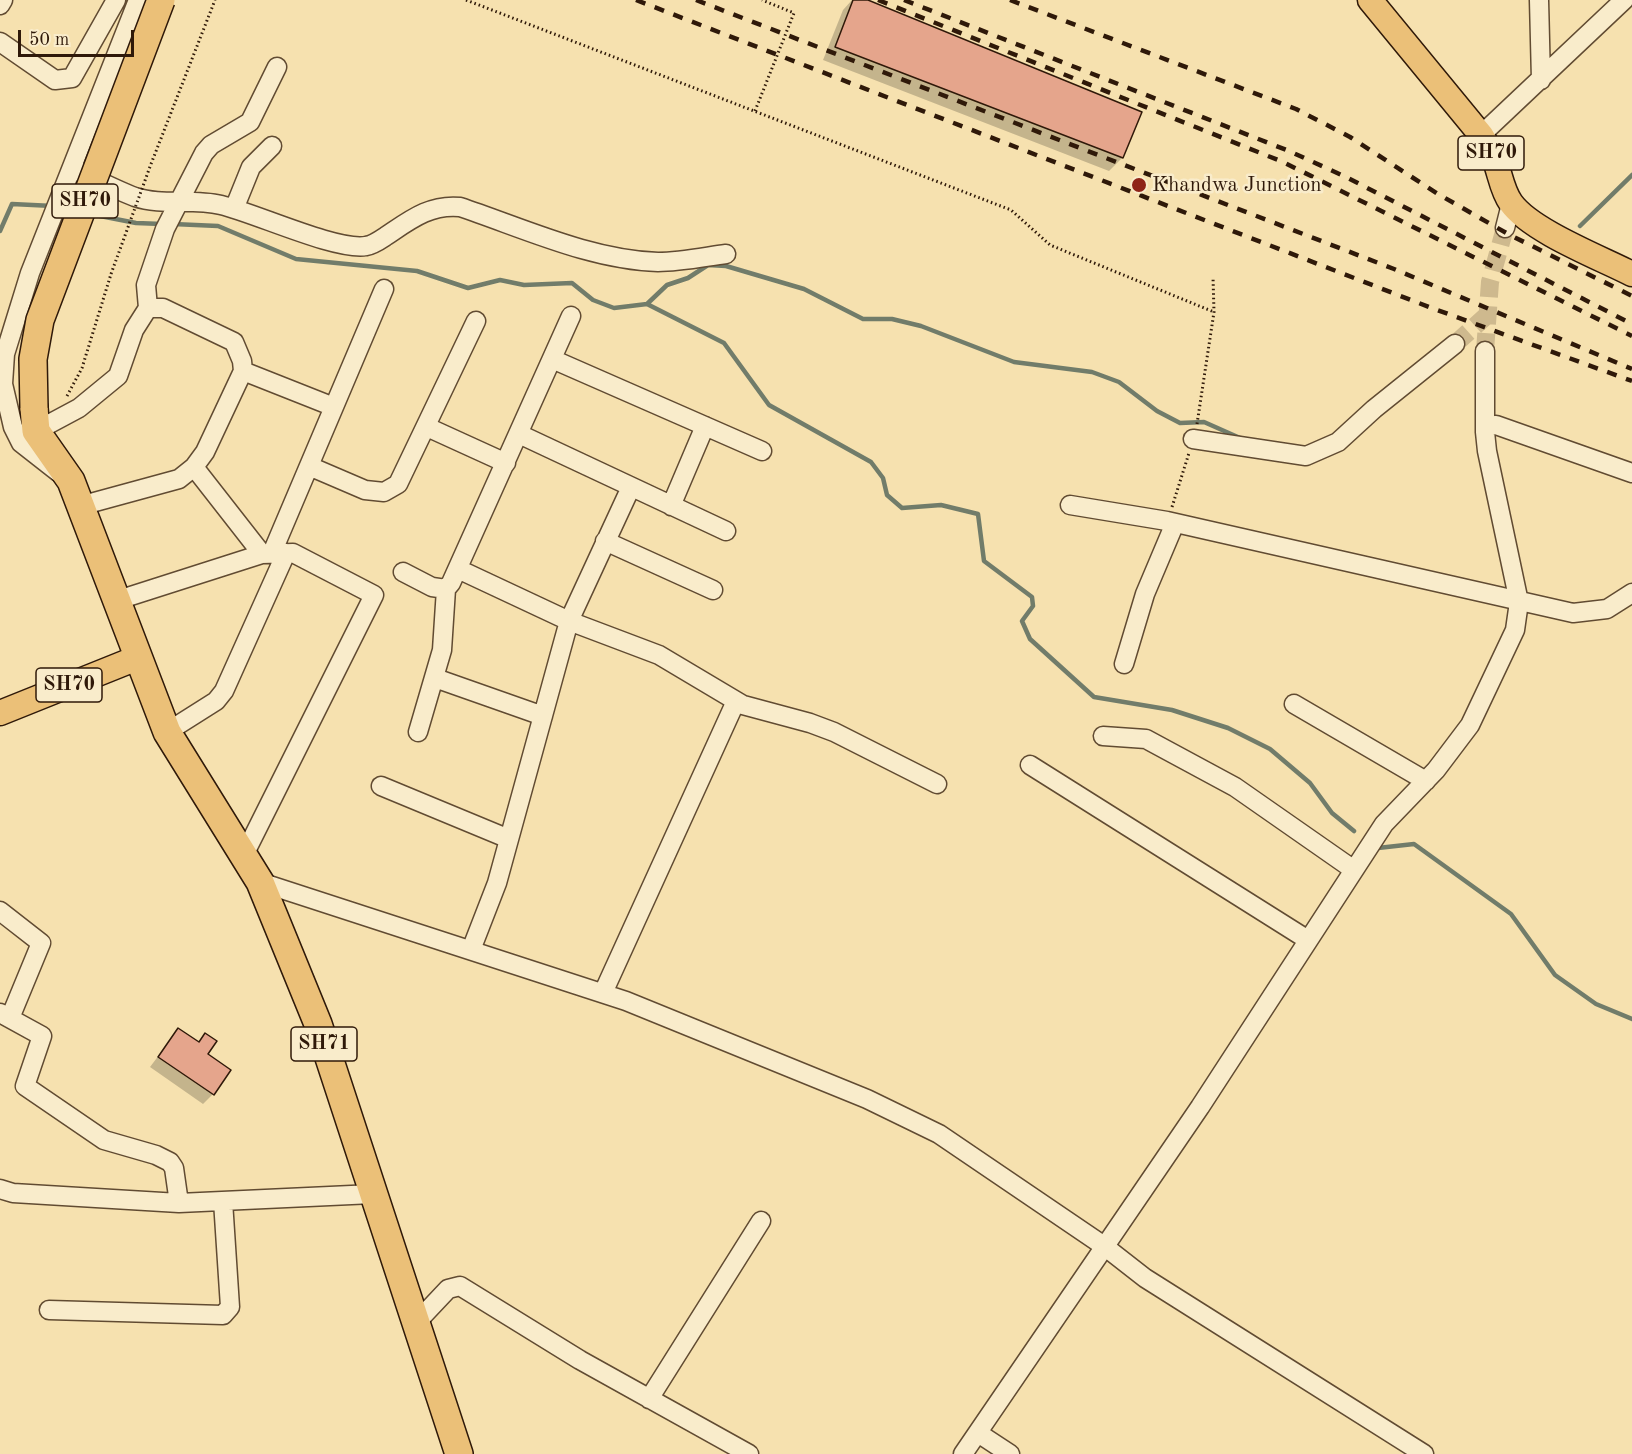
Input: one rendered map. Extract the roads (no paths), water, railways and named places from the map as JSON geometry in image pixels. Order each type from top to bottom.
[{"type":"highway","name":"SH70","points":[[35,419],[33,359],[40,320],[142,1]]},
{"type":"highway","points":[[35,419],[76,493],[137,658]]},
{"type":"highway","name":"SH71","points":[[137,658],[167,732],[260,882],[318,1024],[459,1454]]},
{"type":"main road","name":"SH70","points":[[1370,0],[1481,135],[1493,156],[1500,183],[1511,204],[1527,219],[1632,274]]},
{"type":"main road","name":"SH70","points":[[0,713],[137,658]]},
{"type":"street","points":[[0,5],[3,0]]},
{"type":"street","points":[[0,42],[55,80],[72,78],[116,0]]},
{"type":"street","points":[[1539,0],[1541,80]]},
{"type":"street","points":[[1481,135],[1624,0]]},
{"type":"street","points":[[142,1],[30,273],[5,354],[3,384],[13,427],[21,443],[76,493],[179,478],[194,467],[205,452],[243,371],[242,361],[234,342],[164,308],[148,308]]},
{"type":"street","points":[[35,419],[79,408],[118,376],[134,330],[148,308],[146,285],[165,229],[204,153],[211,145],[250,122],[277,68]]},
{"type":"street","points":[[234,209],[251,167],[272,146]]},
{"type":"street","points":[[72,168],[135,197],[152,201],[204,202],[234,209],[314,236],[356,246],[376,242],[424,211],[443,205],[460,207],[595,252],[641,261],[660,262],[726,254]]},
{"type":"street","points":[[1505,228],[1511,204]]},
{"type":"street","points":[[167,732],[216,701],[224,691],[273,553],[384,289]]},
{"type":"street","points":[[418,732],[435,678],[446,625],[446,589],[458,569],[571,316]]},
{"type":"street","points":[[309,466],[365,489],[384,492],[398,484],[476,321]]},
{"type":"street","points":[[1193,439],[1306,456],[1338,442],[1374,409],[1455,344]]},
{"type":"street","points":[[963,1454],[1200,1107],[1384,824],[1426,781],[1470,725],[1515,630],[1519,602],[1485,432],[1485,351]]},
{"type":"street","points":[[552,359],[762,451]]},
{"type":"street","points":[[243,371],[334,407]]},
{"type":"street","points":[[1485,432],[1487,426],[1496,425],[1632,473]]},
{"type":"street","points":[[671,506],[705,426]]},
{"type":"street","points":[[427,427],[506,463]]},
{"type":"street","points":[[519,434],[726,531]]},
{"type":"street","points":[[194,467],[273,553]]},
{"type":"street","points":[[471,950],[497,883],[569,621],[631,487]]},
{"type":"street","points":[[1070,505],[1171,522],[1573,613],[1607,609],[1632,593]]},
{"type":"street","points":[[1124,664],[1145,594],[1171,522]]},
{"type":"street","points":[[605,541],[713,590]]},
{"type":"street","points":[[115,601],[273,553],[293,553],[374,595],[244,855]]},
{"type":"street","points":[[458,569],[569,621],[658,655],[754,710],[810,723],[834,732],[937,784]]},
{"type":"street","points":[[403,572],[432,587],[446,589]]},
{"type":"street","points":[[435,678],[543,716]]},
{"type":"street","points":[[603,993],[736,701]]},
{"type":"street","points":[[1294,704],[1426,781]]},
{"type":"street","points":[[1103,736],[1146,739],[1235,787],[1354,870]]},
{"type":"street","points":[[1030,765],[1308,940]]},
{"type":"street","points":[[381,786],[509,839]]},
{"type":"street","points":[[260,882],[603,993],[824,1081],[939,1134],[1104,1246],[1145,1278],[1424,1454]]},
{"type":"street","points":[[0,910],[41,943],[5,1015],[42,1036],[25,1086],[105,1140],[156,1155],[170,1162],[174,1168],[179,1203]]},
{"type":"street","points":[[0,1189],[13,1193],[179,1203],[373,1194]]},
{"type":"street","points":[[49,1310],[223,1315],[230,1307],[223,1201]]},
{"type":"street","points":[[649,1399],[761,1221]]},
{"type":"street","points":[[415,1324],[448,1289],[460,1286],[649,1399],[750,1454]]},
{"type":"street","points":[[978,1433],[1010,1454]]},
{"type":"waterway","points":[[1580,226],[1632,175]]},
{"type":"waterway","points":[[0,231],[12,204],[53,206]]},
{"type":"waterway","points":[[90,214],[136,223],[162,224]]},
{"type":"waterway","points":[[173,224],[218,226],[296,259],[417,271],[468,288],[500,280],[524,285],[572,283],[593,300],[614,308],[647,304],[724,343],[769,405],[871,462],[883,478],[887,495],[902,508],[941,505],[978,514],[984,561],[1032,597],[1033,606],[1022,621],[1030,639],[1094,697],[1172,710],[1228,728],[1270,749],[1310,783],[1332,813],[1354,831]]},
{"type":"waterway","points":[[647,304],[667,285],[688,278],[708,265],[726,266],[804,289],[863,319],[892,319],[921,326],[1014,362],[1092,372],[1119,382],[1157,411],[1180,423],[1204,422],[1240,438]]},
{"type":"waterway","points":[[1378,848],[1414,844],[1511,914],[1555,975],[1596,1004],[1632,1019]]},
{"type":"tunnel","points":[[1485,351],[1490,282],[1505,228]]},
{"type":"tunnel","points":[[1455,344],[1485,317]]},
{"type":"railway","points":[[636,0],[1429,307],[1632,381]]},
{"type":"railway","points":[[696,0],[1394,269],[1632,369]]},
{"type":"railway","points":[[878,0],[1283,162],[1632,336]]},
{"type":"railway","points":[[904,0],[1289,151],[1346,177],[1632,324]]},
{"type":"railway","points":[[1010,0],[1296,109],[1350,137],[1438,194],[1508,234],[1632,296]]},
{"type":"place","name":"Khandwa Junction","points":[[1139,185]]}]
